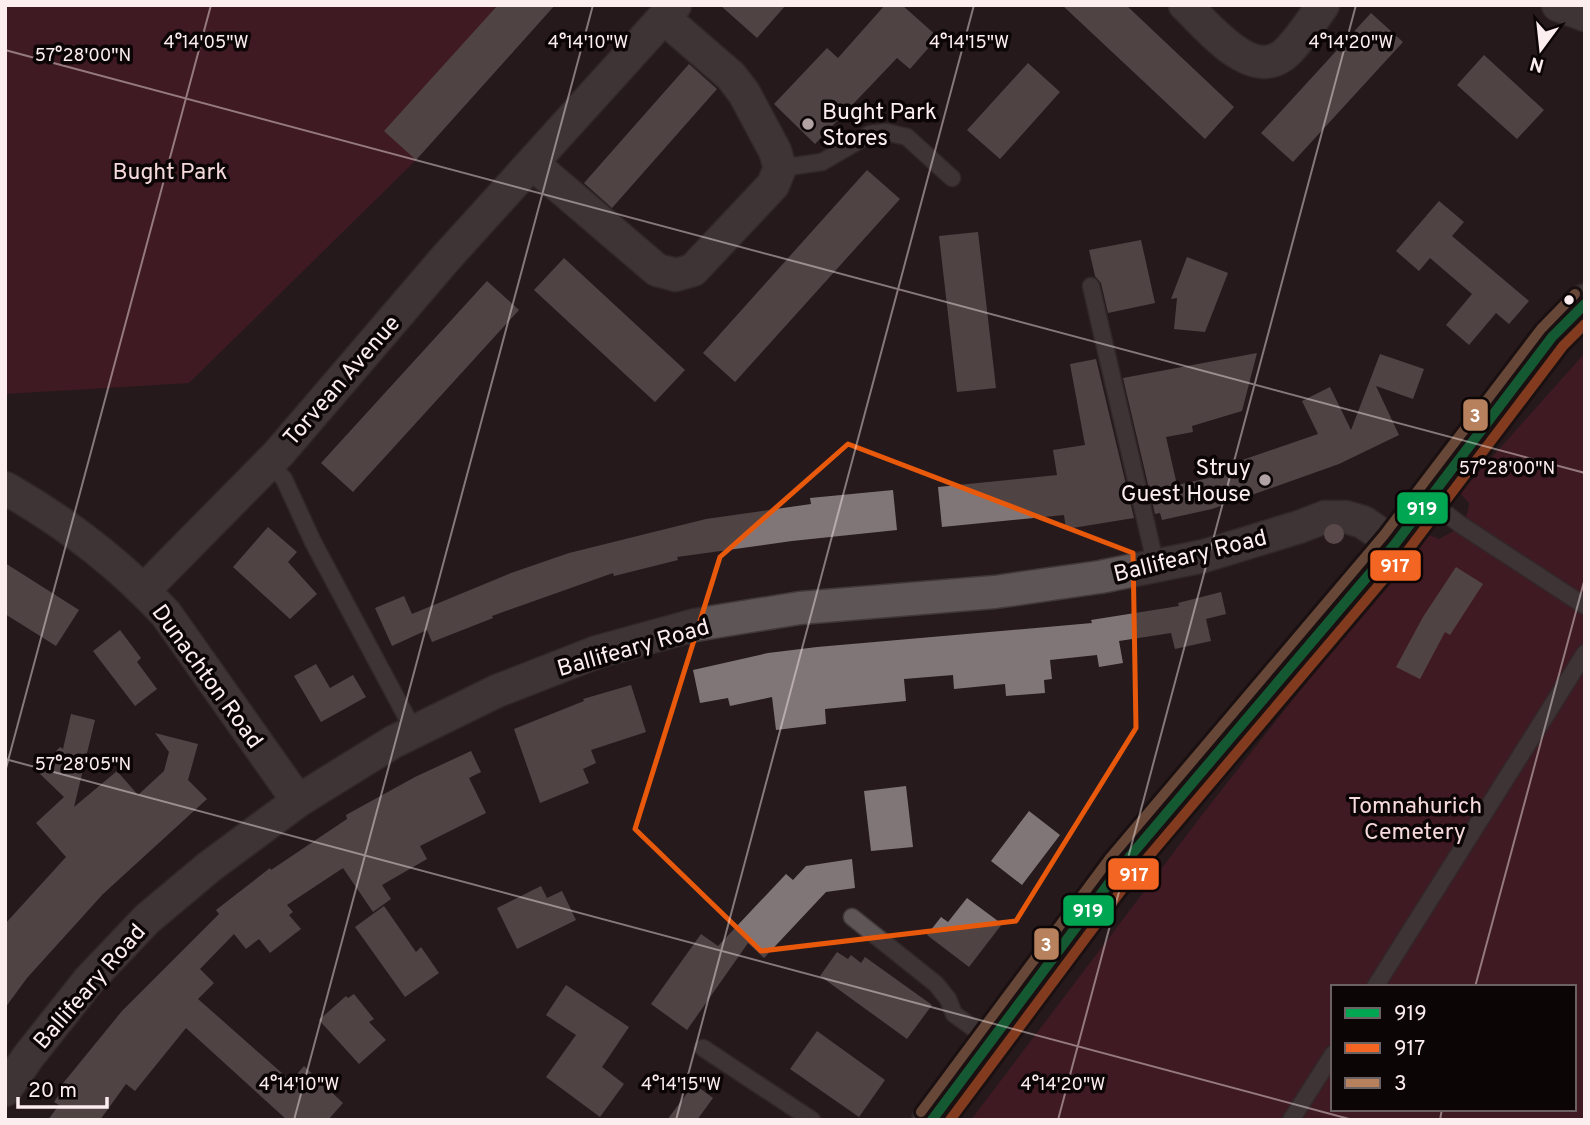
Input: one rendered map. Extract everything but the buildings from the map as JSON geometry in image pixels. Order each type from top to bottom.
[{"type":"highway","points":[[932,1120],[1121,867],[1395,544],[1552,337],[1585,304]]},
{"type":"street","points":[[1185,5],[1242,58],[1258,63],[1271,61],[1285,54],[1323,5]]},
{"type":"street","points":[[1558,5],[1585,15]]},
{"type":"street","points":[[533,164],[657,270],[676,275],[693,270],[773,185],[780,168],[775,151],[737,85],[669,12]]},
{"type":"street","name":"Torvean Avenue","points":[[144,590],[269,463],[445,259],[669,12]]},
{"type":"street","name":"Dunachton Road","points":[[5,488],[49,513],[144,590],[166,614],[298,800]]},
{"type":"street","name":"Ballifeary Road","points":[[5,1090],[89,980],[147,919],[209,867],[298,800],[393,742],[497,691],[597,652],[695,625],[800,608],[995,592],[1156,566],[1204,556],[1325,517],[1346,517],[1363,522],[1395,544]]},
{"type":"lane","points":[[780,168],[822,162],[870,134],[886,132],[907,137],[952,178]]},
{"type":"lane","points":[[1091,286],[1156,566]]},
{"type":"lane","points":[[269,463],[284,479],[313,542],[415,731]]},
{"type":"lane","points":[[1428,500],[1461,525],[1585,606]]},
{"type":"lane","points":[[1376,985],[1585,653]]},
{"type":"lane","points":[[852,917],[936,984],[948,999],[954,1014],[991,1041]]},
{"type":"lane","points":[[703,1048],[812,1120]]},
{"type":"lane","points":[[1291,1120],[1331,1057]]},
{"type":"highlighted area","points":[[848,444],[1133,553],[1136,728],[1016,921],[761,951],[635,829],[720,557]]},
{"type":"green space","name":"Bught Park","points":[[5,5],[555,5],[416,160],[189,383],[5,394]]},
{"type":"green space","name":"Tomnahurich Cemetery","points":[[1585,353],[1585,1120],[971,1120],[1202,815],[1424,533],[1439,539],[1456,529],[1464,521],[1469,503],[1460,493]]},
{"type":"transit line","name":"3","points":[[921,1112],[1110,858],[1384,535],[1541,329],[1575,294]]},
{"type":"transit line","name":"919","points":[[932,1120],[1121,867],[1395,544],[1552,337],[1585,304]]},
{"type":"transit line","name":"917","points":[[950,1120],[1132,876],[1406,553],[1563,346],[1585,324]]},
{"type":"place","name":"Bught Park Stores","points":[[808,124]]},
{"type":"place","name":"Struy Guest House","points":[[1265,480]]}]
